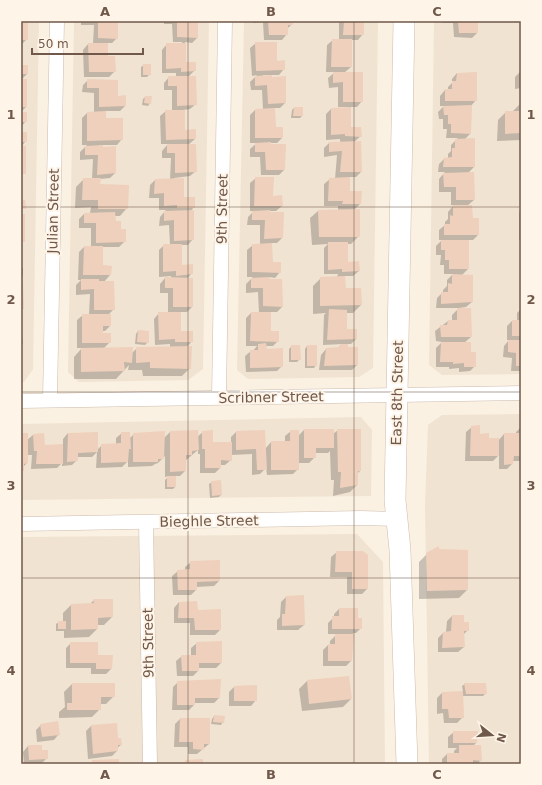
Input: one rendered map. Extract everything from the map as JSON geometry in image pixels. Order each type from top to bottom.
[{"type":"street","name":"Julian Street","points":[[50,400],[57,21]]},
{"type":"street","name":"9th Street","points":[[219,397],[225,21]]},
{"type":"street","name":"East 8th Street","points":[[404,21],[398,395],[395,472],[400,550],[407,764]]},
{"type":"street","name":"Scribner Street","points":[[21,401],[521,393]]},
{"type":"street","name":"Bieghle Street","points":[[21,524],[146,523],[361,518],[397,519]]},
{"type":"street","name":"9th Street","points":[[146,523],[150,764]]},
{"type":"shaded area","points":[[21,21],[39,21],[33,369],[24,382],[21,382]]},
{"type":"shaded area","points":[[74,21],[209,21],[203,369],[188,380],[79,382],[68,372]]},
{"type":"shaded area","points":[[244,21],[378,21],[373,368],[359,377],[248,379],[237,370]]},
{"type":"shaded area","points":[[434,21],[521,21],[521,374],[442,375],[429,365]]},
{"type":"shaded area","points":[[521,414],[521,764],[429,764],[425,505],[428,425],[442,415]]},
{"type":"shaded area","points":[[361,417],[372,430],[371,496],[21,500],[21,424]]},
{"type":"shaded area","points":[[357,534],[383,562],[385,764],[21,764],[21,537]]},
{"type":"building","points":[[21,21],[28,21],[28,40],[21,40]]},
{"type":"building","points":[[98,21],[118,21],[118,39],[98,38]]},
{"type":"building","points":[[177,21],[198,21],[198,38],[177,37]]},
{"type":"building","points":[[268,21],[293,21],[293,25],[288,25],[288,35],[269,35]]},
{"type":"building","points":[[344,21],[364,21],[364,35],[343,35]]},
{"type":"building","points":[[458,21],[478,21],[478,33],[459,33]]},
{"type":"building","points":[[332,39],[352,39],[352,67],[331,67]]},
{"type":"building","points":[[255,42],[277,42],[277,61],[285,60],[285,70],[256,71]]},
{"type":"building","points":[[88,43],[108,43],[108,56],[115,56],[116,72],[89,72]]},
{"type":"building","points":[[166,43],[186,43],[186,62],[196,62],[196,71],[181,72],[181,68],[166,69]]},
{"type":"building","points":[[143,64],[151,64],[151,75],[143,75]]},
{"type":"building","points":[[21,65],[28,65],[28,74],[21,74]]},
{"type":"building","points":[[333,72],[363,72],[363,102],[343,102],[343,82],[333,83]]},
{"type":"building","points":[[477,72],[477,101],[445,101],[445,89],[452,89],[452,81],[456,81],[457,73]]},
{"type":"building","points":[[272,75],[272,77],[286,76],[286,103],[268,104],[267,85],[255,86],[255,76]]},
{"type":"building","points":[[168,76],[196,76],[197,105],[177,106],[177,86],[168,86]]},
{"type":"building","points":[[21,79],[27,79],[27,107],[21,107]]},
{"type":"building","points":[[87,79],[118,80],[118,96],[126,95],[126,106],[99,107],[99,88],[87,88]]},
{"type":"building","points":[[145,96],[152,96],[151,104],[144,103]]},
{"type":"building","points":[[519,104],[521,104],[521,133],[505,134],[505,111],[519,111]]},
{"type":"building","points":[[472,105],[471,134],[451,133],[451,124],[448,124],[448,115],[444,115],[443,106]]},
{"type":"building","points":[[294,107],[303,107],[303,116],[293,116]]},
{"type":"building","points":[[351,107],[351,127],[361,127],[362,137],[345,136],[345,134],[331,135],[331,108]]},
{"type":"building","points":[[275,108],[276,127],[283,127],[283,138],[255,138],[255,109]]},
{"type":"building","points":[[165,110],[185,110],[185,130],[196,129],[196,139],[166,140]]},
{"type":"building","points":[[106,111],[106,118],[123,118],[123,140],[87,141],[87,112]]},
{"type":"building","points":[[21,112],[27,112],[27,122],[21,122]]},
{"type":"building","points":[[21,132],[27,132],[27,142],[21,142]]},
{"type":"building","points":[[475,138],[475,167],[443,167],[444,158],[452,157],[452,148],[455,148],[455,139]]},
{"type":"building","points":[[361,141],[362,172],[340,172],[342,151],[329,152],[329,142]]},
{"type":"building","points":[[271,142],[271,144],[286,144],[285,170],[266,170],[265,152],[255,152],[255,143]]},
{"type":"building","points":[[167,144],[196,144],[197,172],[175,173],[175,153],[167,153]]},
{"type":"building","points":[[103,145],[103,147],[116,146],[116,173],[97,175],[98,155],[85,155],[85,146]]},
{"type":"building","points":[[21,146],[26,146],[26,174],[21,174]]},
{"type":"building","points":[[474,172],[475,200],[456,200],[456,187],[444,187],[443,173]]},
{"type":"building","points":[[255,177],[274,177],[273,196],[282,195],[283,206],[254,206]]},
{"type":"building","points":[[350,177],[350,191],[362,191],[361,204],[342,204],[343,201],[328,201],[329,178]]},
{"type":"building","points":[[83,178],[101,178],[100,184],[129,185],[128,209],[98,209],[98,200],[82,200]]},
{"type":"building","points":[[184,178],[184,197],[195,197],[195,208],[177,208],[177,205],[164,206],[164,193],[154,194],[155,179]]},
{"type":"building","points":[[21,200],[25,200],[26,209],[21,209]]},
{"type":"building","points":[[453,205],[472,205],[473,218],[479,218],[479,235],[444,235],[444,224],[450,224],[450,215],[453,216]]},
{"type":"building","points":[[360,209],[360,237],[319,237],[318,210]]},
{"type":"building","points":[[194,210],[194,240],[174,241],[174,220],[164,221],[164,211]]},
{"type":"building","points":[[270,210],[270,212],[284,212],[283,238],[264,239],[265,220],[252,220],[252,211]]},
{"type":"building","points":[[115,212],[116,221],[121,221],[121,229],[126,229],[126,242],[96,243],[96,223],[84,223],[84,213]]},
{"type":"building","points":[[21,214],[25,214],[25,242],[21,242]]},
{"type":"building","points":[[441,240],[469,240],[469,269],[449,269],[449,260],[445,260],[445,250],[441,250]]},
{"type":"building","points":[[328,242],[348,242],[348,262],[359,261],[360,271],[342,272],[342,269],[328,270]]},
{"type":"building","points":[[272,243],[273,262],[281,262],[281,273],[252,272],[252,244]]},
{"type":"building","points":[[163,244],[182,244],[182,265],[193,264],[193,274],[176,276],[176,271],[163,272]]},
{"type":"building","points":[[84,246],[103,246],[103,265],[112,266],[111,275],[83,275]]},
{"type":"building","points":[[452,274],[473,275],[473,302],[441,304],[441,292],[448,292],[448,283],[452,284]]},
{"type":"building","points":[[345,276],[346,288],[361,288],[362,305],[320,306],[320,277]]},
{"type":"building","points":[[165,277],[193,278],[193,307],[173,307],[173,288],[165,288]]},
{"type":"building","points":[[270,277],[270,279],[282,279],[283,307],[263,306],[263,288],[251,288],[251,278]]},
{"type":"building","points":[[81,279],[114,281],[115,310],[94,310],[94,289],[81,290]]},
{"type":"building","points":[[21,281],[23,281],[24,309],[21,309]]},
{"type":"building","points":[[457,308],[471,308],[472,337],[441,337],[440,325],[447,325],[448,320],[457,320]]},
{"type":"building","points":[[329,309],[347,310],[347,329],[357,329],[357,339],[327,340]]},
{"type":"building","points":[[158,312],[181,312],[181,331],[193,331],[193,342],[175,342],[175,339],[159,340]]},
{"type":"building","points":[[251,312],[271,312],[271,331],[279,331],[279,342],[250,341]]},
{"type":"building","points":[[82,314],[111,314],[111,326],[103,326],[103,333],[111,333],[111,343],[82,343]]},
{"type":"building","points":[[512,320],[521,320],[521,336],[512,336]]},
{"type":"building","points":[[138,330],[149,331],[149,343],[137,342]]},
{"type":"building","points":[[508,340],[521,340],[521,366],[516,366],[516,353],[508,352]]},
{"type":"building","points":[[441,342],[471,342],[471,352],[476,352],[476,367],[464,367],[464,363],[453,364],[453,362],[440,362]]},
{"type":"building","points":[[266,343],[267,349],[283,348],[283,367],[250,368],[250,350],[258,350],[258,344]]},
{"type":"building","points":[[340,344],[348,344],[348,347],[358,347],[358,365],[324,366],[326,348],[340,347]]},
{"type":"building","points":[[291,345],[300,345],[301,360],[291,360]]},
{"type":"building","points":[[307,345],[317,345],[317,366],[307,366]]},
{"type":"building","points":[[192,346],[191,369],[150,368],[150,362],[136,363],[136,347]]},
{"type":"building","points":[[133,347],[132,363],[124,362],[125,371],[81,372],[81,348]]},
{"type":"building","points":[[480,425],[480,434],[489,433],[489,438],[499,438],[499,456],[470,456],[471,426]]},
{"type":"building","points":[[304,429],[334,429],[334,448],[316,448],[316,458],[304,458]]},
{"type":"building","points":[[337,429],[361,429],[361,471],[358,471],[358,485],[340,488],[341,472],[338,472]]},
{"type":"building","points":[[198,430],[199,450],[192,451],[192,455],[186,455],[186,471],[170,472],[170,431]]},
{"type":"building","points":[[213,430],[213,442],[232,442],[232,461],[221,460],[221,468],[205,468],[205,449],[202,449],[202,431]]},
{"type":"building","points":[[265,430],[267,470],[257,470],[256,449],[236,450],[236,431]]},
{"type":"building","points":[[290,430],[299,430],[299,470],[271,470],[271,441],[290,441]]},
{"type":"building","points":[[165,431],[164,459],[158,459],[158,462],[133,462],[133,433]]},
{"type":"building","points":[[98,432],[98,452],[78,453],[78,461],[67,462],[68,433]]},
{"type":"building","points":[[121,432],[130,432],[131,449],[129,449],[128,462],[101,463],[101,444],[121,443]]},
{"type":"building","points":[[21,433],[28,433],[28,463],[24,464],[24,471],[21,471]]},
{"type":"building","points":[[44,433],[45,445],[63,444],[63,464],[36,464],[37,451],[34,451],[33,434]]},
{"type":"building","points":[[504,433],[521,433],[521,456],[514,456],[513,464],[504,465]]},
{"type":"building","points":[[167,476],[176,476],[176,487],[167,487]]},
{"type":"building","points":[[221,480],[222,495],[212,496],[211,481]]},
{"type":"building","points":[[439,546],[439,549],[468,550],[468,590],[427,591],[426,553]]},
{"type":"building","points":[[336,551],[363,551],[368,555],[368,589],[352,589],[352,572],[335,572]]},
{"type":"building","points":[[220,560],[220,581],[197,582],[197,590],[178,590],[177,570],[190,569],[190,561]]},
{"type":"building","points":[[304,595],[305,625],[282,626],[282,614],[285,614],[286,596]]},
{"type":"building","points":[[93,599],[113,599],[113,617],[98,618],[98,629],[71,630],[71,604],[94,603]]},
{"type":"building","points":[[197,601],[198,610],[221,609],[221,630],[195,630],[194,618],[178,618],[179,602]]},
{"type":"building","points":[[339,608],[358,608],[358,618],[362,618],[362,629],[332,629],[332,616],[339,616]]},
{"type":"building","points":[[452,615],[464,615],[464,622],[469,622],[469,631],[464,631],[465,647],[442,648],[443,632],[451,631]]},
{"type":"building","points":[[58,621],[66,621],[66,629],[58,629]]},
{"type":"building","points":[[335,634],[354,634],[352,661],[328,661],[328,644],[335,644]]},
{"type":"building","points":[[222,641],[222,663],[199,663],[199,671],[182,671],[181,655],[196,655],[196,642]]},
{"type":"building","points":[[70,642],[98,642],[98,655],[113,655],[112,669],[96,669],[96,663],[70,663]]},
{"type":"building","points":[[349,676],[352,699],[309,704],[307,680]]},
{"type":"building","points":[[221,679],[220,698],[195,698],[195,705],[177,705],[177,681]]},
{"type":"building","points":[[72,683],[115,683],[115,697],[101,697],[101,710],[67,710],[67,703],[72,703]]},
{"type":"building","points":[[464,683],[486,683],[487,694],[466,694]]},
{"type":"building","points":[[257,685],[257,701],[234,701],[234,686]]},
{"type":"building","points":[[463,691],[464,718],[449,718],[448,709],[442,709],[442,692]]},
{"type":"building","points":[[214,715],[225,716],[224,723],[213,722]]},
{"type":"building","points":[[180,718],[210,718],[210,744],[204,744],[204,750],[193,749],[193,742],[179,742]]},
{"type":"building","points":[[58,721],[60,735],[42,737],[40,724]]},
{"type":"building","points":[[117,723],[118,738],[121,738],[122,745],[118,745],[118,751],[93,754],[91,725]]},
{"type":"building","points":[[453,731],[478,731],[477,743],[453,743]]},
{"type":"building","points":[[28,745],[42,745],[42,750],[48,750],[48,759],[29,760]]},
{"type":"building","points":[[459,745],[481,745],[482,761],[473,760],[473,764],[447,764],[447,753],[459,753]]},
{"type":"building","points":[[119,759],[119,764],[92,764],[92,760]]},
{"type":"building","points":[[203,759],[203,764],[185,764],[185,760]]}]
